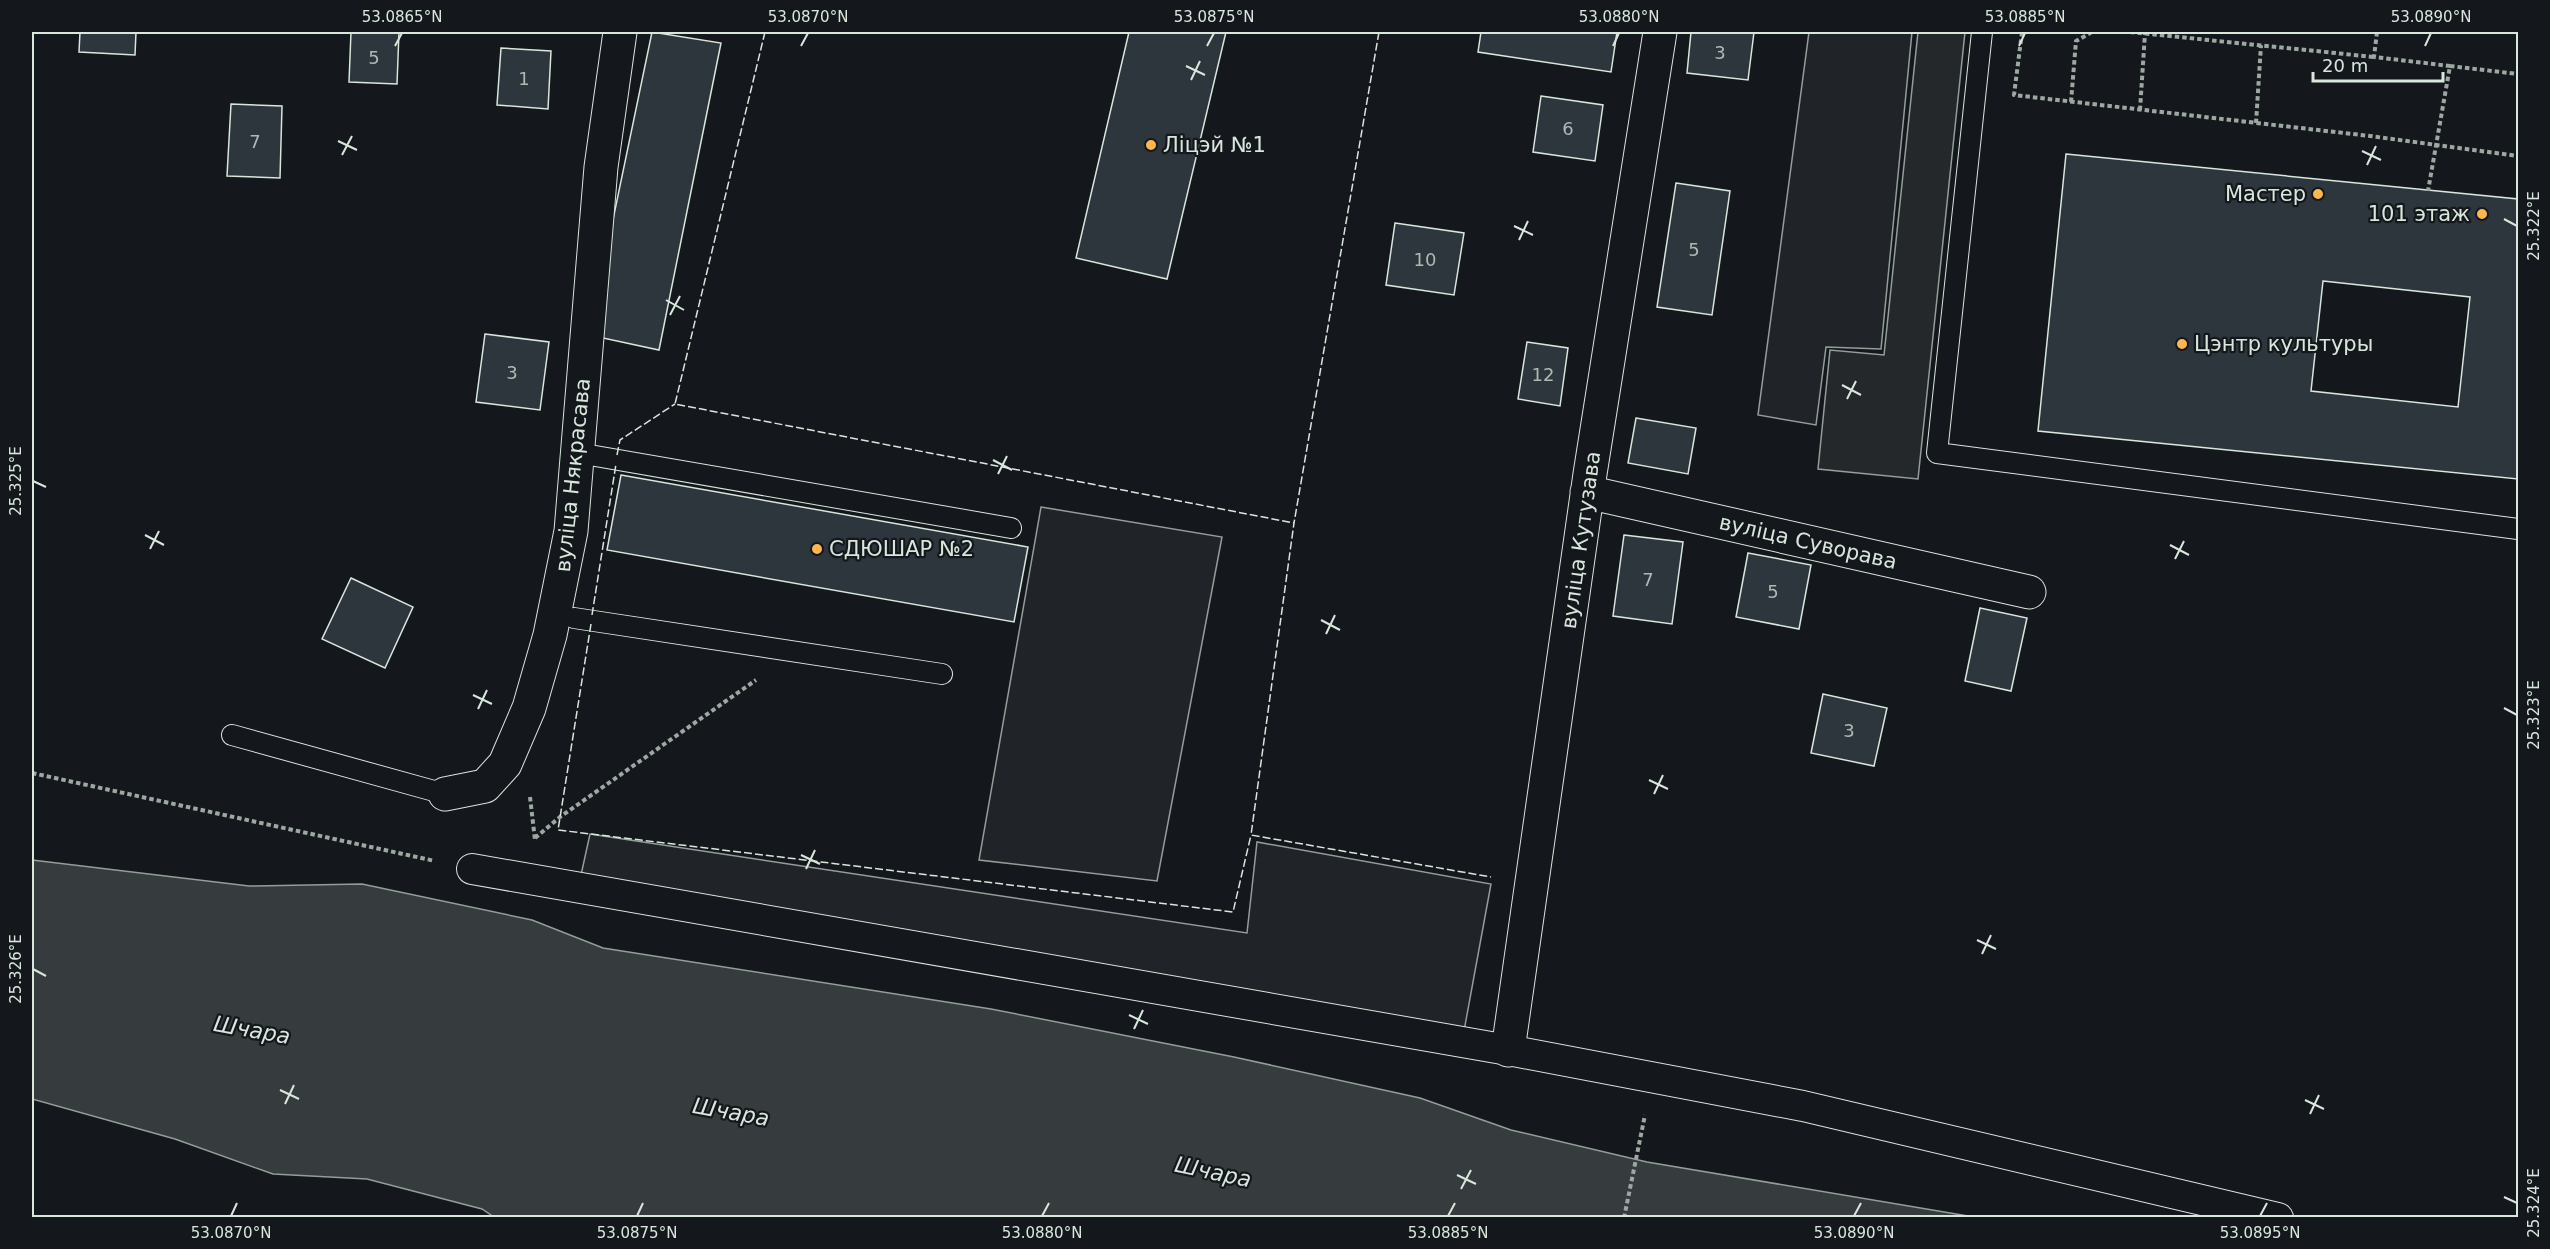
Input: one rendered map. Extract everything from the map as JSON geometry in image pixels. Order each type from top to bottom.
[{"type":"street","name":"вуліца Някрасава","points":[[445,794],[485,786],[504,764],[529,708],[550,635],[571,531],[601,167],[620,32]]},
{"type":"street","name":"вуліца Кутузава","points":[[1508,1050],[1587,492],[1660,32]]},
{"type":"street","name":"вуліца Суворава","points":[[1587,492],[2029,592]]},
{"type":"street","points":[[472,869],[1508,1050],[1803,1106],[2278,1218]]},
{"type":"lane","points":[[1982,32],[1937,453],[2518,529]]},
{"type":"lane","points":[[578,453],[1011,528]]},
{"type":"lane","points":[[574,618],[942,674]]},
{"type":"lane","name":"вуліца Някрасава","points":[[232,735],[445,794]]},
{"type":"path","points":[[2022,32],[2014,95],[2437,144],[2518,156]]},
{"type":"path","points":[[2071,102],[2076,41],[2092,32]]},
{"type":"path","points":[[2130,32],[2518,74]]},
{"type":"path","points":[[2374,57],[2377,32]]},
{"type":"path","points":[[2140,110],[2145,33]]},
{"type":"path","points":[[2256,123],[2260,45]]},
{"type":"path","points":[[2428,190],[2450,66]]},
{"type":"path","points":[[535,838],[560,817],[769,671],[774,648]]},
{"type":"path","points":[[32,773],[472,869]]},
{"type":"path","points":[[530,795],[536,850]]},
{"type":"path","points":[[1624,1218],[1646,1115]]},
{"type":"shaded area","points":[[1809,32],[1912,32],[1881,349],[1826,347],[1816,425],[1758,415]]},
{"type":"shaded area","points":[[1918,32],[1965,32],[1918,479],[1818,469],[1830,350],[1884,355]]},
{"type":"shaded area","points":[[1041,507],[1222,537],[1157,881],[979,860]]},
{"type":"shaded area","points":[[590,834],[1247,933],[1257,842],[1491,884],[1464,1031],[581,875]]},
{"type":"water","name":"Шчара","points":[[32,860],[249,886],[362,884],[532,920],[603,948],[991,1009],[1234,1057],[1420,1098],[1511,1130],[1647,1162],[1974,1217],[494,1217],[482,1209],[367,1179],[273,1174],[175,1139],[32,1099]]},
{"type":"building","points":[[80,32],[136,32],[135,55],[79,52]]},
{"type":"building","points":[[351,32],[399,32],[397,84],[349,82]]},
{"type":"building","points":[[652,32],[721,43],[659,350],[589,335]]},
{"type":"building","name":"Ліцэй №1","points":[[1129,32],[1226,32],[1167,279],[1076,258]]},
{"type":"building","points":[[1481,32],[1617,32],[1611,72],[1478,52]]},
{"type":"building","points":[[1691,32],[1754,32],[1748,80],[1687,73]]},
{"type":"building","points":[[501,48],[551,51],[548,109],[497,105]]},
{"type":"building","points":[[1541,96],[1603,105],[1595,161],[1533,152]]},
{"type":"building","points":[[231,104],[282,106],[280,178],[227,176]]},
{"type":"building","name":"Цэнтр культуры","points":[[2066,154],[2518,199],[2518,479],[2038,431]],"holes":[[[2323,281],[2470,297],[2458,407],[2311,391]]]},
{"type":"building","points":[[1676,183],[1730,191],[1712,315],[1657,307]]},
{"type":"building","points":[[1395,223],[1464,233],[1454,295],[1386,285]]},
{"type":"building","points":[[485,334],[549,342],[540,410],[476,402]]},
{"type":"building","points":[[1527,342],[1568,348],[1560,406],[1518,399]]},
{"type":"building","points":[[1636,418],[1696,428],[1688,474],[1628,463]]},
{"type":"building","name":"СДЮШАР №2","points":[[621,475],[1028,547],[1014,622],[607,550]]},
{"type":"building","points":[[1624,535],[1683,542],[1672,624],[1613,616]]},
{"type":"building","points":[[1748,553],[1811,565],[1799,629],[1736,617]]},
{"type":"building","points":[[351,578],[413,607],[385,668],[322,639]]},
{"type":"building","points":[[1980,608],[2027,618],[2011,691],[1965,681]]},
{"type":"building","points":[[1823,694],[1887,708],[1874,766],[1811,753]]},
{"type":"fence","points":[[765,32],[675,404],[1294,523]]},
{"type":"fence","points":[[1379,32],[1294,523],[1251,835],[1491,877]]},
{"type":"fence","points":[[617,455],[620,440],[675,404]]},
{"type":"fence","points":[[592,615],[616,464]]},
{"type":"fence","points":[[591,624],[558,830],[1233,912],[1251,835]]},
{"type":"place","name":"Ліцэй №1","points":[[1151,145]]},
{"type":"place","name":"Мастер","points":[[2318,194]]},
{"type":"place","name":"101 этаж","points":[[2482,214]]},
{"type":"place","name":"Цэнтр культуры","points":[[2182,344]]},
{"type":"place","name":"СДЮШАР №2","points":[[817,549]]}]
